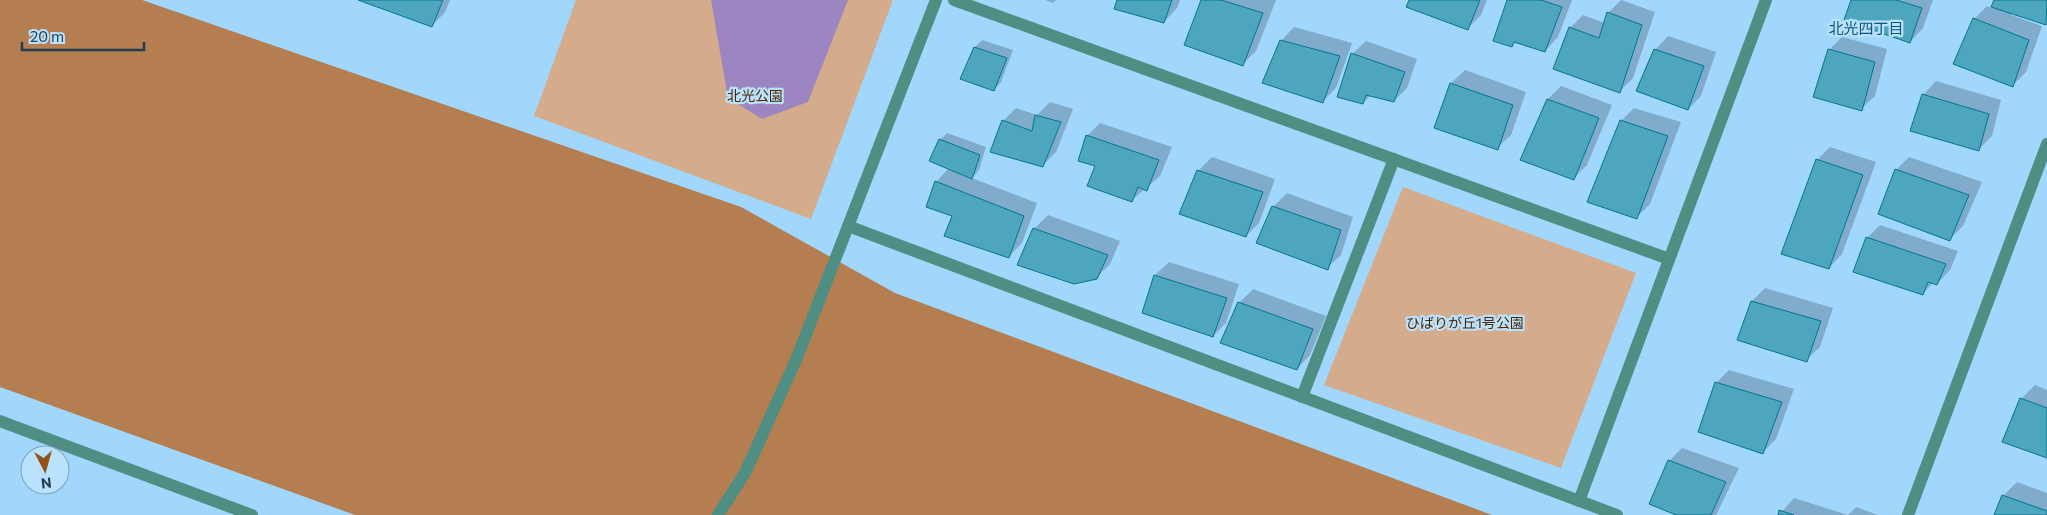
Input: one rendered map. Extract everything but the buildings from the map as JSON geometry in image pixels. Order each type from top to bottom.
[{"type":"street","points":[[718,515],[745,473],[796,360],[936,0]]},
{"type":"street","points":[[954,0],[1669,259]]},
{"type":"street","points":[[1579,500],[1764,0]]},
{"type":"street","points":[[1908,515],[2047,144]]},
{"type":"street","points":[[1302,397],[1394,159]]},
{"type":"street","points":[[848,226],[1617,515]]},
{"type":"street","points":[[0,421],[252,515]]},
{"type":"green space","name":"北光公園","points":[[576,0],[893,0],[811,219],[534,116]]},
{"type":"green space","name":"ひばりが丘1号公園","points":[[1403,187],[1636,273],[1561,468],[1324,385]]},
{"type":"shaded area","points":[[0,0],[142,0],[741,207],[895,293],[1492,515],[355,515],[0,387]]},
{"type":"shaded area","points":[[711,0],[848,0],[808,102],[762,119],[728,98]]},
{"type":"district","name":"北光四丁目","points":[[1866,29]]}]
